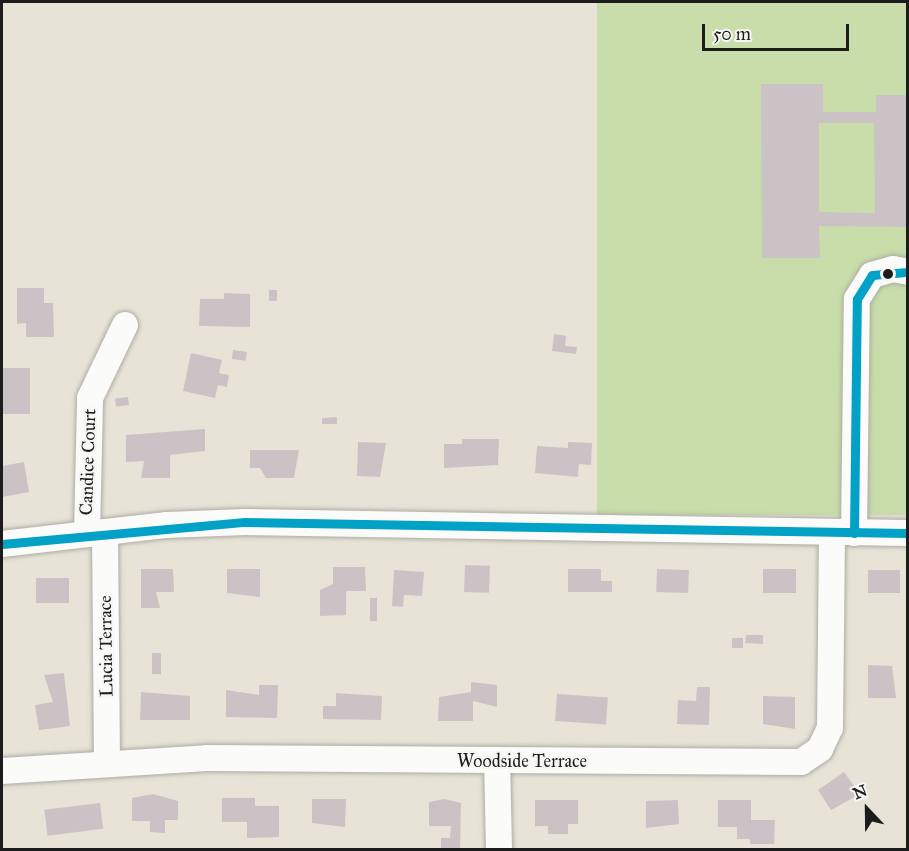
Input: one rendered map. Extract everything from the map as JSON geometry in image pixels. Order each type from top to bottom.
[{"type":"street","name":"Woodside Terrace","points":[[2,771],[107,761],[497,760],[786,764],[815,754],[830,728],[856,299],[872,275],[893,269],[908,272]]},
{"type":"street","name":"Candice Court","points":[[96,533],[90,399],[125,325]]},
{"type":"street","points":[[2,544],[96,533],[255,522],[908,533]]},
{"type":"street","name":"Lucia Terrace","points":[[96,533],[107,761]]},
{"type":"street","points":[[497,760],[499,849]]},
{"type":"green space","points":[[597,2],[907,2],[907,515],[597,515]]},
{"type":"building","points":[[761,84],[823,84],[823,112],[876,112],[876,95],[908,95],[908,227],[819,226],[820,258],[762,258]],"holes":[[[819,123],[874,123],[875,213],[819,212]]]},
{"type":"building","points":[[17,288],[44,288],[44,303],[53,303],[54,337],[26,337],[26,323],[17,324]]},
{"type":"building","points":[[269,290],[277,290],[277,301],[269,301]]},
{"type":"building","points":[[224,293],[250,294],[250,327],[199,326],[200,299],[224,299]]},
{"type":"building","points":[[554,334],[566,336],[565,346],[577,347],[576,354],[552,351]]},
{"type":"building","points":[[233,350],[247,352],[246,361],[232,359]]},
{"type":"building","points":[[191,353],[222,360],[219,373],[229,375],[227,387],[218,385],[215,398],[183,391]]},
{"type":"building","points":[[2,368],[30,368],[30,414],[2,414]]},
{"type":"building","points":[[128,397],[129,405],[116,407],[115,399]]},
{"type":"building","points":[[337,417],[337,424],[322,424],[322,418]]},
{"type":"building","points":[[205,429],[205,451],[170,455],[170,478],[141,478],[144,461],[126,462],[126,435]]},
{"type":"building","points":[[462,439],[499,439],[498,465],[444,468],[444,444],[462,444]]},
{"type":"building","points":[[358,442],[386,443],[380,477],[357,476]]},
{"type":"building","points":[[568,442],[592,443],[591,465],[579,464],[578,477],[535,473],[537,446],[568,448]]},
{"type":"building","points":[[250,450],[299,450],[294,478],[266,478],[260,468],[250,468]]},
{"type":"building","points":[[24,462],[29,492],[2,497],[2,466]]},
{"type":"building","points":[[465,565],[490,566],[489,593],[464,592]]},
{"type":"building","points":[[333,567],[365,567],[366,591],[346,591],[346,615],[320,616],[320,590],[333,584]]},
{"type":"building","points":[[141,569],[173,569],[174,592],[156,592],[160,608],[141,608]]},
{"type":"building","points":[[227,569],[260,569],[260,597],[227,593]]},
{"type":"building","points":[[568,569],[601,569],[601,581],[612,581],[612,592],[568,592]]},
{"type":"building","points":[[657,569],[689,570],[688,593],[656,592]]},
{"type":"building","points":[[763,569],[796,569],[796,593],[763,593]]},
{"type":"building","points":[[394,570],[424,572],[422,596],[404,595],[403,607],[392,606]]},
{"type":"building","points":[[868,570],[900,570],[900,593],[868,593]]},
{"type":"building","points":[[36,578],[69,578],[69,603],[36,603]]},
{"type":"building","points":[[370,598],[377,598],[377,621],[370,621]]},
{"type":"building","points":[[746,635],[763,635],[763,644],[745,643]]},
{"type":"building","points":[[732,638],[743,638],[743,648],[732,648]]},
{"type":"building","points":[[152,653],[161,653],[161,674],[152,674]]},
{"type":"building","points":[[868,665],[892,666],[896,698],[868,698]]},
{"type":"building","points":[[64,673],[70,726],[39,730],[35,705],[53,702],[44,675]]},
{"type":"building","points":[[471,682],[497,685],[497,707],[473,701],[473,721],[438,721],[439,697],[471,692]]},
{"type":"building","points":[[259,685],[278,685],[277,718],[226,717],[226,690],[259,695]]},
{"type":"building","points":[[697,687],[710,687],[709,725],[677,724],[678,700],[696,701]]},
{"type":"building","points":[[141,692],[190,696],[190,720],[140,720]]},
{"type":"building","points":[[336,693],[382,696],[381,720],[323,719],[323,706],[336,706]]},
{"type":"building","points":[[557,694],[608,698],[606,724],[555,721]]},
{"type":"building","points":[[763,696],[795,697],[795,729],[763,724]]},
{"type":"building","points":[[844,772],[860,794],[831,810],[818,790]]},
{"type":"building","points":[[153,794],[178,801],[178,820],[165,820],[165,833],[150,832],[150,821],[132,821],[132,798]]},
{"type":"building","points":[[222,798],[255,798],[255,806],[279,806],[279,837],[247,838],[247,822],[222,822]]},
{"type":"building","points":[[312,799],[346,799],[345,827],[312,823]]},
{"type":"building","points":[[444,799],[461,803],[460,850],[441,850],[441,838],[450,838],[451,826],[429,826],[429,802]]},
{"type":"building","points":[[535,800],[578,800],[578,824],[568,824],[568,834],[548,834],[548,826],[535,826]]},
{"type":"building","points":[[678,800],[679,824],[646,828],[646,801]]},
{"type":"building","points":[[718,800],[751,800],[751,820],[775,820],[774,844],[750,844],[750,839],[737,839],[737,827],[718,827]]},
{"type":"building","points":[[100,803],[103,829],[48,836],[44,810]]},
{"type":"transit line","points":[[854,533],[857,299],[872,275],[908,272]]},
{"type":"transit line","points":[[2,544],[245,522],[908,533]]}]
